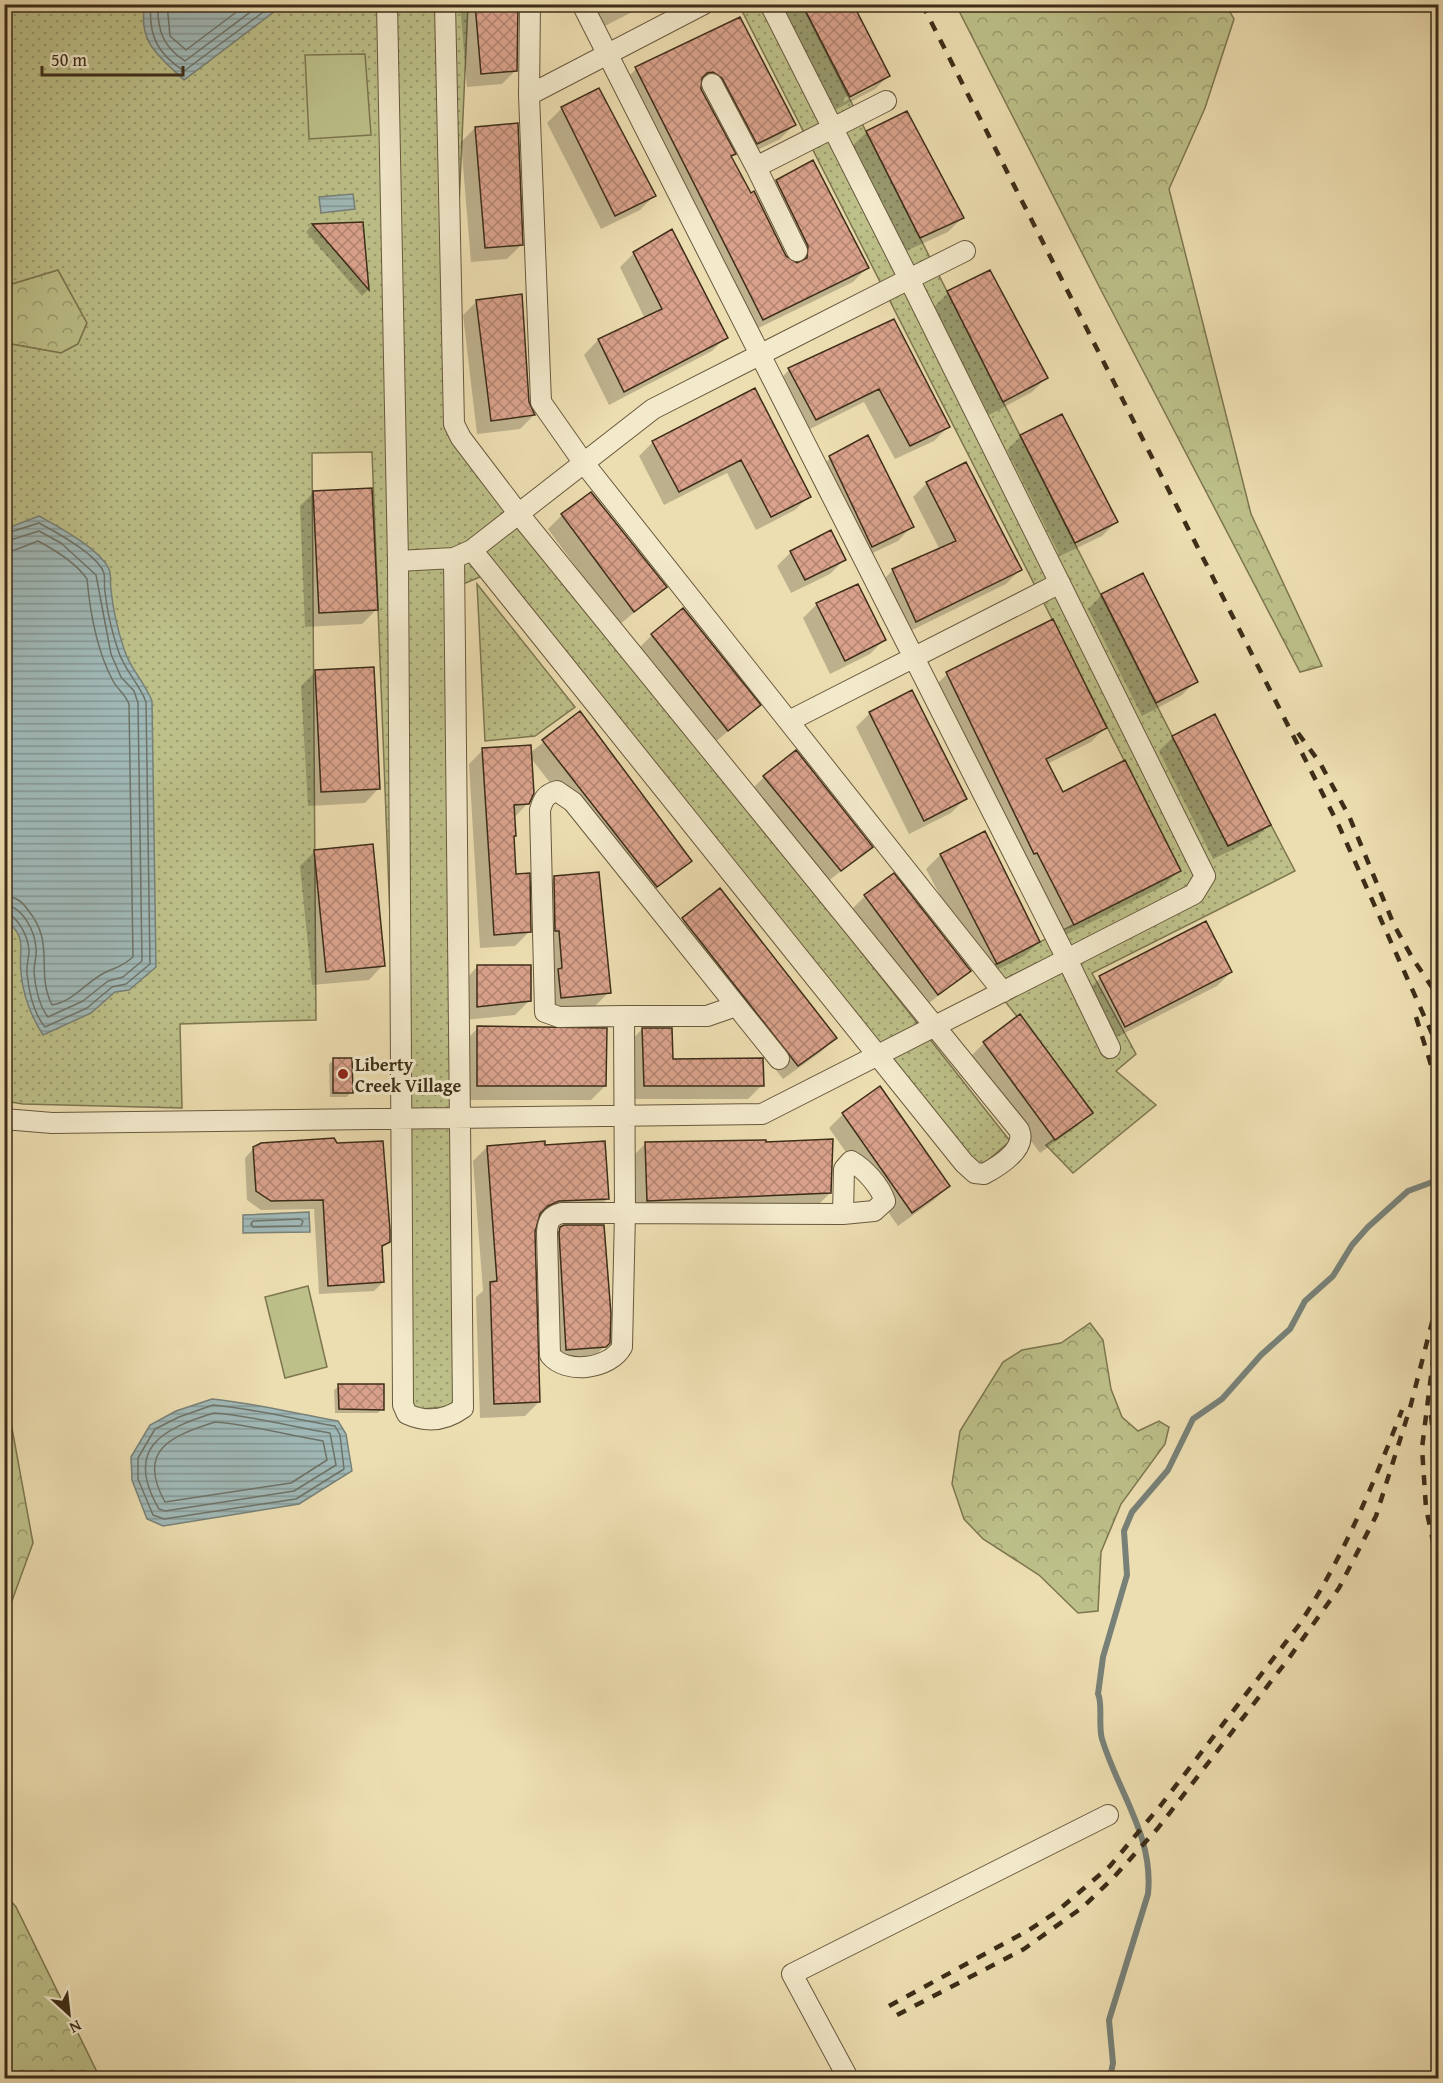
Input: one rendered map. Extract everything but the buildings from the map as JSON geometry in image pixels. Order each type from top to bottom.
[{"type":"street","points":[[387,4],[398,561],[403,1405],[407,1414],[417,1419],[431,1420],[444,1419],[463,1408],[461,1119],[463,554]]},
{"type":"street","points":[[445,4],[454,424],[461,438],[518,513],[936,1027],[1022,1138],[1020,1146],[984,1174],[975,1173],[964,1163],[880,1056],[463,554]]},
{"type":"street","points":[[530,4],[529,95],[541,402],[583,462],[1003,992]]},
{"type":"street","points":[[582,4],[1110,1048]]},
{"type":"street","points":[[529,95],[704,4]]},
{"type":"street","points":[[4,1119],[52,1123],[762,1114],[880,1056],[1194,894],[1201,886],[1205,876],[770,4]]},
{"type":"street","points":[[712,84],[797,251]]},
{"type":"street","points":[[756,167],[832,126],[886,101]]},
{"type":"street","points":[[398,561],[463,554],[653,409],[965,251]]},
{"type":"street","points":[[789,721],[1060,583]]},
{"type":"street","points":[[736,1006],[707,1016],[559,1017],[545,1012],[540,810],[542,801],[549,793],[557,791],[573,802],[779,1059]]},
{"type":"street","points":[[624,1016],[625,1213],[622,1347],[617,1357],[607,1363],[566,1366],[555,1362],[550,1355],[548,1221],[554,1215],[562,1213],[625,1213],[843,1214]]},
{"type":"street","points":[[848,2079],[792,1974],[1108,1815]]},
{"type":"green space","points":[[5,5],[468,5],[449,428],[1010,1141],[979,1168],[494,571],[449,590],[458,1406],[409,1410],[372,452],[312,453],[316,1020],[180,1024],[182,1108],[23,1104],[5,1101],[5,343],[61,353],[78,344],[87,323],[58,270],[5,286]]},
{"type":"green space","points":[[739,5],[802,5],[1228,846],[1271,825],[1295,871],[1092,973],[1136,1054],[1116,1071],[1156,1105],[1073,1173],[1046,1145],[1093,1112],[977,966],[997,964],[1180,870]]},
{"type":"green space","points":[[956,5],[1226,5],[1234,19],[1205,108],[1169,189],[1251,514],[1322,666],[1300,672]]},
{"type":"green space","points":[[365,54],[371,135],[309,139],[305,55]]},
{"type":"green space","points":[[58,270],[87,323],[78,344],[61,353],[5,343],[5,286]]},
{"type":"green space","points":[[477,584],[575,707],[535,736],[485,741]]},
{"type":"green space","points":[[308,1286],[327,1367],[285,1378],[265,1297]]},
{"type":"green space","points":[[1090,1323],[1103,1340],[1111,1389],[1122,1417],[1138,1431],[1159,1421],[1169,1427],[1165,1444],[1121,1504],[1101,1552],[1098,1611],[1078,1613],[1039,1575],[983,1539],[964,1519],[952,1484],[960,1431],[1003,1362],[1022,1350],[1061,1343]]},
{"type":"green space","points":[[5,1390],[33,1543],[4,1620]]},
{"type":"green space","points":[[4,1893],[16,1907],[100,2078],[5,2078]]},
{"type":"water","points":[[145,4],[283,5],[184,80],[159,56],[147,39],[143,18]]},
{"type":"water","points":[[353,194],[355,209],[321,213],[319,197]]},
{"type":"water","points":[[39,516],[79,540],[106,564],[110,572],[113,605],[124,649],[152,701],[156,967],[129,990],[115,992],[91,1013],[43,1035],[31,1013],[24,990],[20,963],[20,938],[4,917],[5,529]]},
{"type":"water","points":[[309,1212],[310,1232],[243,1233],[243,1215]]},
{"type":"water","points":[[212,1399],[338,1421],[346,1434],[352,1471],[299,1504],[163,1526],[147,1519],[132,1480],[131,1457],[150,1425],[176,1411]]},
{"type":"waterway","points":[[1110,2078],[1113,2063],[1109,2020],[1148,1894],[1146,1853],[1102,1739],[1100,1728],[1098,1694],[1103,1657],[1127,1575],[1124,1531],[1132,1512],[1168,1470],[1193,1419],[1222,1399],[1261,1355],[1290,1329],[1305,1301],[1333,1276],[1352,1245],[1368,1227],[1408,1191],[1438,1180]]},
{"type":"railway","points":[[922,4],[1339,826],[1438,1047]]},
{"type":"railway","points":[[1298,733],[1320,763],[1349,816],[1394,925],[1438,996]]},
{"type":"railway","points":[[1416,1017],[1432,1068],[1438,1104]]},
{"type":"railway","points":[[897,2015],[1024,1949],[1083,1907],[1114,1877],[1158,1828],[1289,1658],[1339,1588],[1376,1516],[1410,1408],[1438,1299]]},
{"type":"railway","points":[[1436,1336],[1422,1448],[1426,1508],[1438,1565]]},
{"type":"railway","points":[[889,2006],[1029,1930],[1055,1913],[1110,1866],[1161,1805],[1299,1625],[1330,1574],[1356,1520],[1402,1410]]},
{"type":"railway","points":[[1431,1415],[1438,1481]]},
{"type":"place","name":"Liberty Creek Village","points":[[343,1074]]}]
